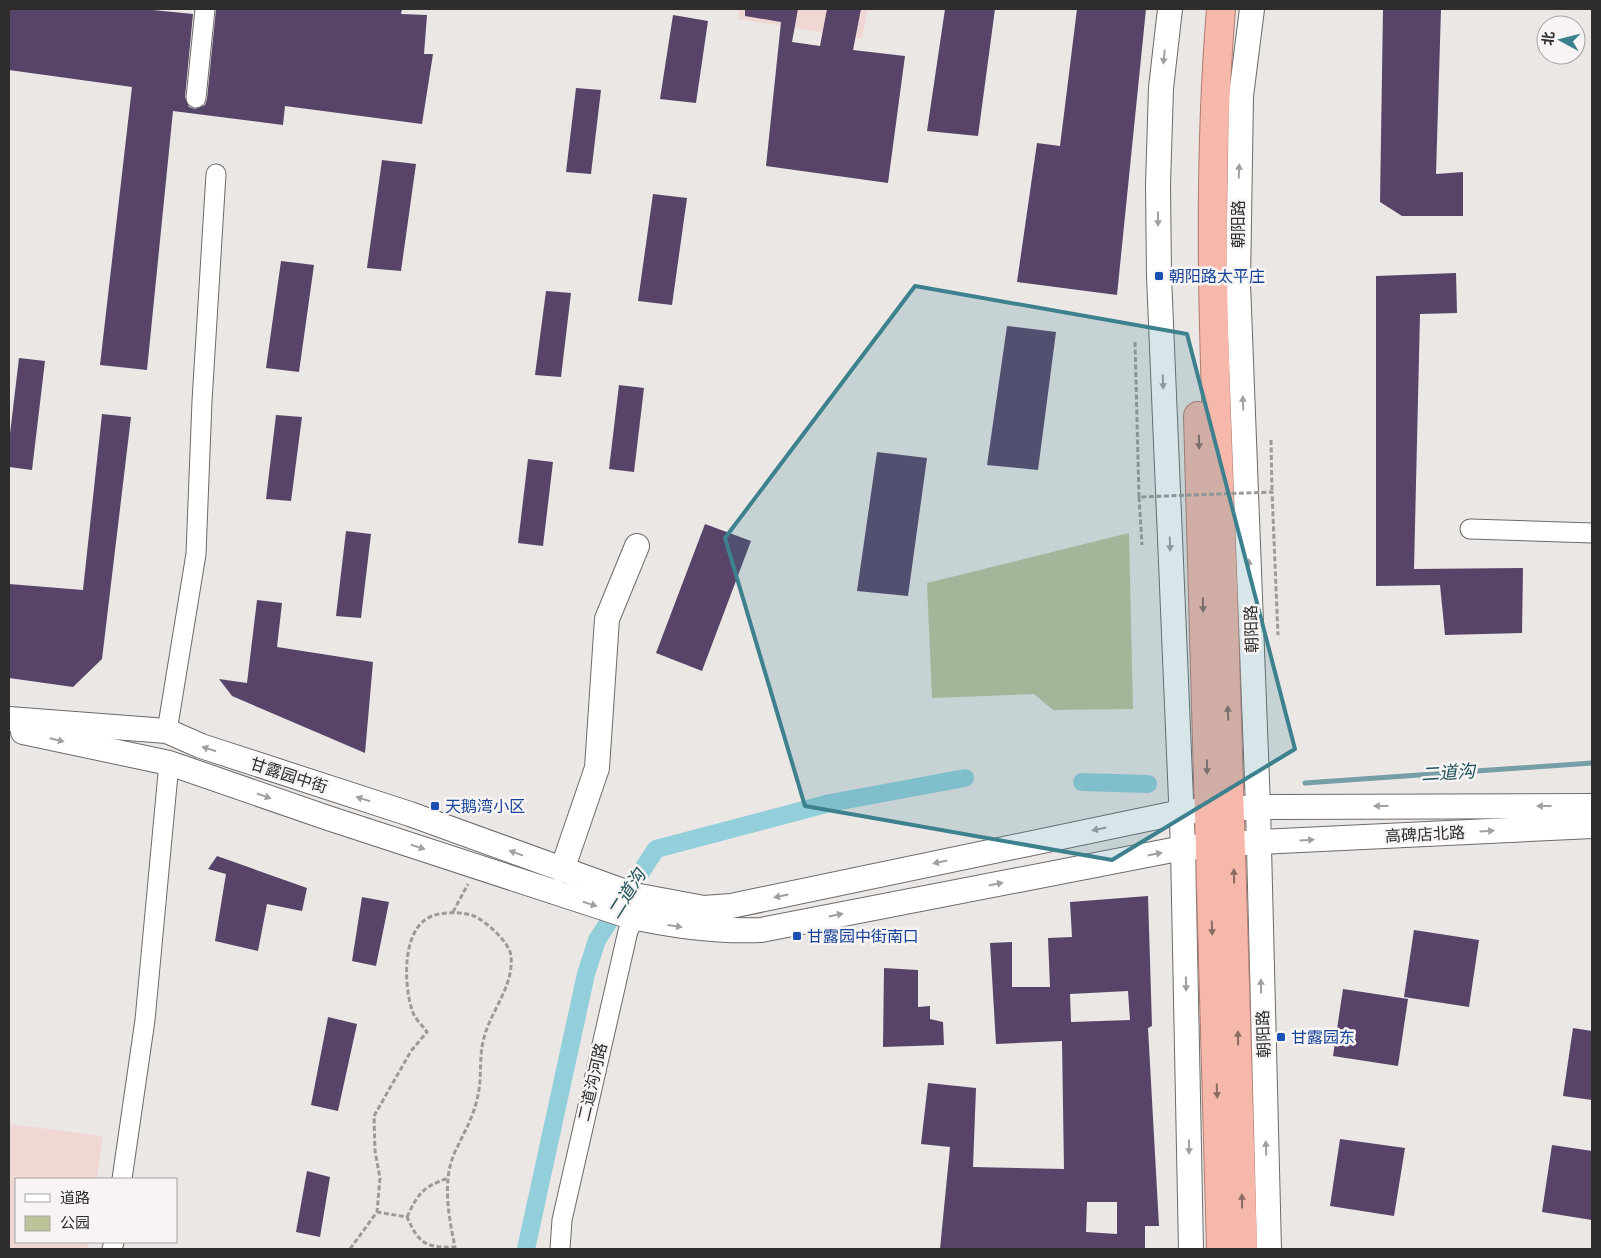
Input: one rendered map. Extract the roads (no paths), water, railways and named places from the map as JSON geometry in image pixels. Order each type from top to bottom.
[{"type":"highway","name":"朝阳路","points":[[1204,9],[1196,92],[1195,245],[1233,808]]},
{"type":"highway","name":"朝阳路","points":[[1221,9],[1214,92],[1212,285],[1233,808],[1243,1249]]},
{"type":"highway","name":"朝阳路","points":[[1221,1249],[1234,844]]},
{"type":"street","points":[[196,98],[205,9]]},
{"type":"street","points":[[1170,9],[1161,88],[1158,185],[1159,276],[1181,812],[1191,1249]]},
{"type":"street","name":"朝阳路","points":[[1252,9],[1242,96],[1238,283],[1233,808],[1234,844],[1269,1249]]},
{"type":"street","points":[[167,730],[196,554],[202,401],[216,174]]},
{"type":"street","points":[[1470,529],[1592,533]]},
{"type":"street","points":[[562,870],[597,768],[607,619],[637,546]]},
{"type":"street","name":"甘露园中街","points":[[9,719],[167,730],[201,746],[410,814],[562,870],[632,909]]},
{"type":"street","name":"甘露园中街","points":[[9,731],[169,763],[328,818],[553,892],[632,909]]},
{"type":"street","points":[[122,1178],[145,1020],[169,763]]},
{"type":"street","name":"高碑店北路","points":[[632,909],[731,906],[1181,812],[1233,808],[1592,806]]},
{"type":"street","name":"高碑店北路","points":[[632,909],[670,926],[731,932],[761,930],[1182,848],[1592,826]]},
{"type":"street","name":"二道沟河路","points":[[560,1249],[562,1220],[632,909]]},
{"type":"waterway","name":"二道沟","points":[[1305,783],[1592,763]]},
{"type":"waterway","name":"二道沟","points":[[526,1249],[586,974],[597,940],[656,849],[830,803],[965,778]]},
{"type":"waterway","name":"二道沟","points":[[1082,782],[1148,784]]},
{"type":"place","name":"朝阳路太平庄","points":[[1159,276]]},
{"type":"place","name":"天鹅湾小区","points":[[435,806]]},
{"type":"place","name":"甘露园中街南口","points":[[797,936]]},
{"type":"place","name":"甘露园东","points":[[1281,1037]]}]
